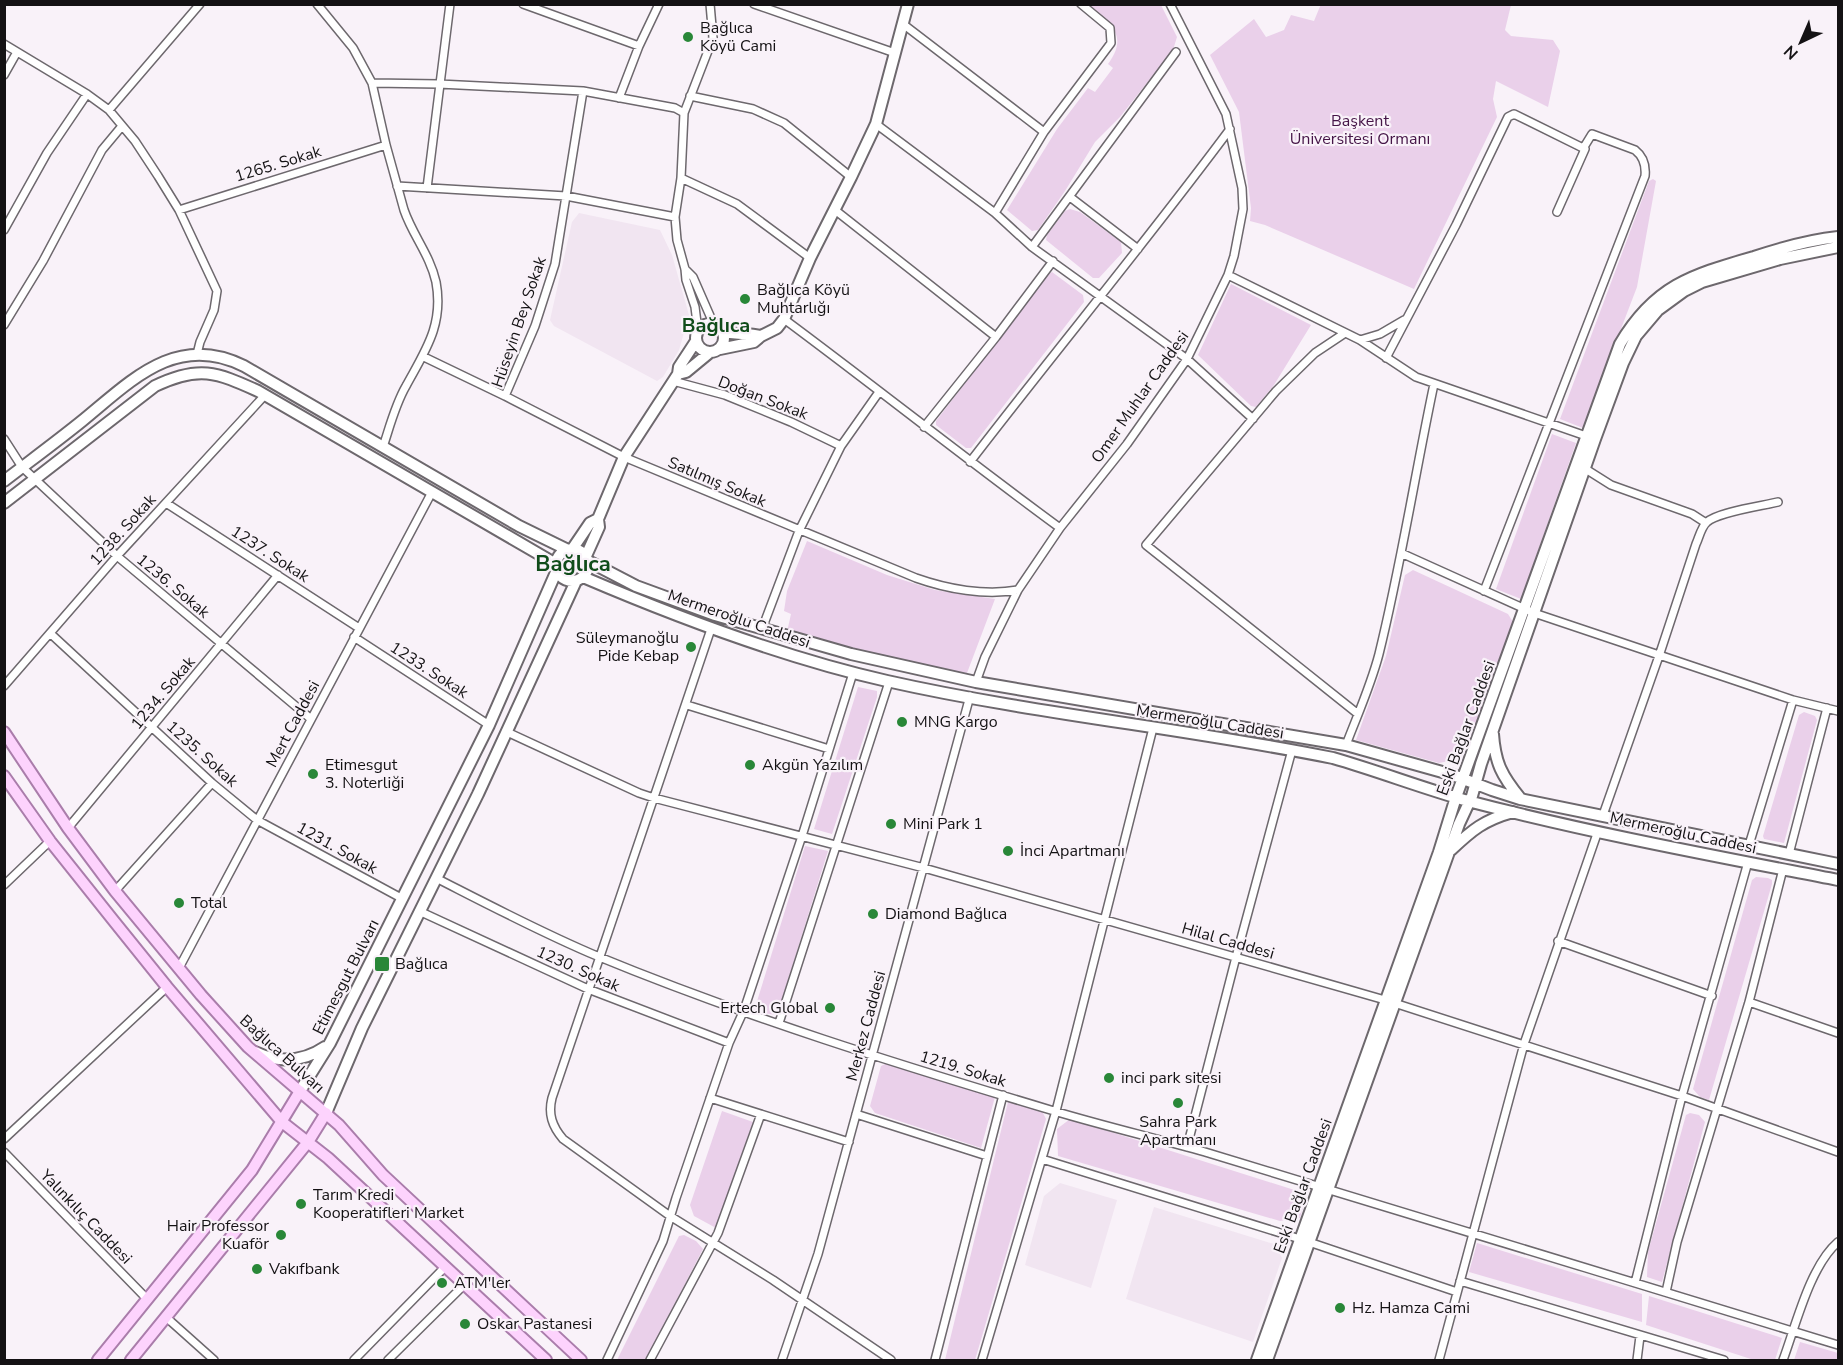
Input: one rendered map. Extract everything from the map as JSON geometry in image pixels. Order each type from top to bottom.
[{"type":"main road","points":[[697,336],[702,350],[714,351],[746,345],[771,332],[784,319],[810,258],[852,177],[876,124],[909,4]]},
{"type":"main road","name":"Eski Bağlar Caddesi","points":[[1390,1001],[1470,801],[1530,611],[1620,345],[1634,324],[1656,299],[1680,283],[1704,272],[1788,247],[1839,237]]},
{"type":"main road","name":"Eski Bağlar Caddesi","points":[[1257,1360],[1324,1188],[1390,1001],[1463,778],[1584,468],[1590,437],[1632,344],[1658,310],[1684,291],[1702,282],[1780,260],[1839,247]]},
{"type":"main road","points":[[131,1360],[308,1142],[327,1113],[362,1028],[579,579],[587,572],[587,559],[599,527],[598,519],[624,458],[675,378],[703,326],[718,328],[734,335],[761,336]]},
{"type":"main road","points":[[675,378],[724,343],[718,328]]},
{"type":"main road","points":[[4,481],[142,373],[168,360],[197,354],[223,357],[244,366],[519,526],[570,549],[583,552],[587,559]]},
{"type":"main road","points":[[4,503],[155,386],[169,379],[195,372],[216,374],[265,395],[432,492],[556,567],[563,578],[579,579]]},
{"type":"main road","points":[[556,567],[558,557],[570,549],[590,523],[598,519]]},
{"type":"main road","name":"Mermeroğlu Caddesi","points":[[587,559],[636,586],[716,615],[850,654],[976,682],[1346,745],[1463,778],[1520,799],[1839,864]]},
{"type":"main road","name":"Etimesgut Bulvarı","points":[[98,1360],[252,1170],[330,1043],[489,725],[556,567]]},
{"type":"main road","name":"Mermeroğlu Caddesi","points":[[579,579],[711,629],[889,682],[1292,750],[1375,770],[1456,797],[1515,812],[1839,880]]},
{"type":"main road","points":[[1492,731],[1498,767],[1520,799]]},
{"type":"main road","name":"Bağlıca Bulvarı","points":[[4,732],[68,828],[115,891],[178,968],[248,1047],[327,1113],[383,1176],[581,1360]]},
{"type":"main road","points":[[4,776],[50,841],[166,987],[282,1122],[336,1165],[546,1360]]},
{"type":"main road","points":[[1449,853],[1468,833],[1489,819],[1515,812]]},
{"type":"main road","points":[[248,1047],[270,1058],[286,1060],[310,1056],[330,1043]]},
{"type":"main road","points":[[1267,1360],[1304,1240]]},
{"type":"street","points":[[109,110],[200,4]]},
{"type":"street","points":[[317,4],[353,48],[372,83],[386,145],[408,221],[429,257],[436,283],[438,311],[429,344],[424,357],[405,387],[383,447]]},
{"type":"street","points":[[427,188],[450,4]]},
{"type":"street","points":[[523,4],[639,46]]},
{"type":"street","points":[[619,98],[658,4]]},
{"type":"street","points":[[697,336],[695,307],[677,240],[675,217],[681,178],[684,113],[713,38],[710,4]]},
{"type":"street","points":[[754,4],[895,53]]},
{"type":"street","points":[[995,213],[1044,132],[1111,43],[1110,28],[1081,4]]},
{"type":"street","name":"Omer Muhlar Caddesi","points":[[976,682],[985,657],[1018,590],[1060,528],[1127,444],[1187,358],[1228,275],[1243,209],[1239,167],[1226,114],[1170,4]]},
{"type":"street","points":[[903,24],[1044,132]]},
{"type":"street","points":[[4,44],[87,94],[109,110],[135,141],[179,210],[217,291],[214,310],[197,354]]},
{"type":"street","points":[[4,75],[17,52]]},
{"type":"street","points":[[1032,247],[1176,52]]},
{"type":"street","points":[[372,83],[583,91],[675,108],[684,113]]},
{"type":"street","name":"Hüseyin Bey Sokak","points":[[583,91],[555,264],[535,326],[505,396],[624,458]]},
{"type":"street","points":[[4,230],[47,153],[87,94]]},
{"type":"street","points":[[690,96],[753,109],[784,123],[852,177]]},
{"type":"street","points":[[1386,358],[1456,225],[1508,117],[1514,114],[1520,116],[1584,147]]},
{"type":"street","points":[[876,124],[995,213],[1032,247],[1187,358],[1253,419]]},
{"type":"street","points":[[4,325],[43,261],[102,150],[122,126]]},
{"type":"street","points":[[970,462],[1230,129]]},
{"type":"street","points":[[1484,591],[1645,176],[1645,164],[1640,153],[1597,134],[1589,136],[1584,147],[1585,153],[1557,212]]},
{"type":"street","name":"1265. Sokak","points":[[179,210],[386,145]]},
{"type":"street","points":[[681,178],[737,204],[810,258]]},
{"type":"street","points":[[397,186],[566,196],[675,217]]},
{"type":"street","points":[[1070,197],[1138,249]]},
{"type":"street","points":[[835,210],[996,337]]},
{"type":"street","points":[[924,427],[1053,261]]},
{"type":"street","points":[[686,269],[693,276],[718,328]]},
{"type":"street","points":[[1228,275],[1360,340],[1404,371],[1434,384],[1590,437]]},
{"type":"street","points":[[1360,340],[1380,334],[1406,318]]},
{"type":"street","points":[[784,319],[1060,528]]},
{"type":"street","points":[[1345,333],[1315,353],[1276,391],[1146,545],[1358,714]]},
{"type":"street","points":[[424,357],[505,396]]},
{"type":"street","name":"Doğan Sokak","points":[[675,378],[725,395],[791,422],[841,446]]},
{"type":"street","points":[[1346,745],[1378,656],[1434,384]]},
{"type":"street","points":[[762,628],[800,531],[841,446],[879,392]]},
{"type":"street","name":"1238. Sokak","points":[[4,686],[117,556],[265,395]]},
{"type":"street","name":"1236. Sokak","points":[[4,439],[22,467],[117,556],[311,719]]},
{"type":"street","name":"Satılmış Sokak","points":[[624,458],[932,584],[980,591],[1018,590]]},
{"type":"street","points":[[1584,468],[1617,488],[1692,514],[1706,523]]},
{"type":"street","name":"Mert Caddesi","points":[[178,968],[432,492]]},
{"type":"street","name":"1237. Sokak","points":[[166,502],[359,628]]},
{"type":"street","points":[[1603,815],[1696,544],[1706,523],[1724,514],[1778,502]]},
{"type":"street","points":[[1401,553],[1530,611],[1793,700],[1839,711]]},
{"type":"street","name":"1234. Sokak","points":[[68,828],[278,575]]},
{"type":"street","points":[[711,629],[552,1098],[550,1108],[552,1123],[563,1139],[670,1216],[891,1360]]},
{"type":"street","name":"1235. Sokak","points":[[51,634],[212,783],[257,820]]},
{"type":"street","name":"1233. Sokak","points":[[354,637],[489,725]]},
{"type":"street","points":[[607,1360],[663,1241],[729,1042],[744,1010],[853,673]]},
{"type":"street","points":[[779,1023],[889,682]]},
{"type":"street","name":"Merkez Caddesi","points":[[782,1360],[818,1254],[970,696]]},
{"type":"street","points":[[1749,846],[1793,700]]},
{"type":"street","points":[[687,705],[829,749]]},
{"type":"street","points":[[1789,854],[1827,708]]},
{"type":"street","points":[[982,1360],[1056,1111],[1154,728]]},
{"type":"street","name":"Hilal Caddesi","points":[[507,732],[654,798],[924,868],[1390,1001],[1682,1096],[1839,1152]]},
{"type":"street","points":[[1188,1147],[1292,750]]},
{"type":"street","points":[[115,891],[212,783]]},
{"type":"street","name":"1231. Sokak","points":[[257,820],[403,899]]},
{"type":"street","points":[[1439,1360],[1472,1235],[1488,1185],[1524,1044],[1598,831]]},
{"type":"street","points":[[4,885],[50,841]]},
{"type":"street","points":[[1635,1283],[1682,1096],[1749,862]]},
{"type":"street","points":[[1666,1292],[1677,1242],[1749,1002],[1783,869]]},
{"type":"street","name":"1219. Sokak","points":[[436,878],[537,929],[599,957],[871,1054],[1056,1111],[1188,1147],[1839,1345]]},
{"type":"street","name":"1230. Sokak","points":[[419,911],[588,989],[729,1042]]},
{"type":"street","points":[[1558,941],[1712,996]]},
{"type":"street","points":[[4,1139],[166,987]]},
{"type":"street","points":[[1749,1002],[1839,1034]]},
{"type":"street","points":[[935,1360],[1003,1095]]},
{"type":"street","points":[[710,1098],[849,1142]]},
{"type":"street","points":[[650,1360],[721,1226],[761,1114]]},
{"type":"street","points":[[856,1114],[987,1156]]},
{"type":"street","name":"Yalınkılıç Caddesi","points":[[4,1152],[148,1300]]},
{"type":"street","points":[[1042,1159],[1304,1240],[1457,1292]]},
{"type":"street","points":[[1783,1360],[1818,1266],[1839,1242]]},
{"type":"street","points":[[354,1360],[445,1267]]},
{"type":"street","points":[[1460,1281],[1724,1360]]},
{"type":"street","points":[[388,1360],[464,1285]]},
{"type":"street","points":[[167,1318],[214,1360]]},
{"type":"street","points":[[1637,1360],[1640,1336]]},
{"type":"shaded area","points":[[579,213],[660,230],[672,255],[689,315],[679,350],[663,377],[657,381],[554,326],[550,320],[572,222]]},
{"type":"shaded area","points":[[1060,1183],[1117,1200],[1091,1288],[1025,1265],[1044,1196]]},
{"type":"shaded area","points":[[1154,1207],[1274,1244],[1282,1258],[1253,1342],[1126,1299]]},
{"type":"green space","name":"Başkent Üniversitesi Ormanı","points":[[1321,4],[1511,5],[1505,30],[1511,36],[1553,40],[1560,51],[1548,107],[1496,81],[1493,99],[1497,117],[1414,289],[1265,225],[1250,221],[1251,208],[1239,112],[1210,55],[1254,19],[1266,37],[1284,30],[1291,15],[1314,21]]},
{"type":"green space","points":[[1087,5],[1161,5],[1177,37],[1173,50],[1120,117],[1095,142],[1038,230],[1032,231],[1007,210],[1057,129],[1088,88],[1095,92],[1113,68],[1108,64],[1117,45],[1117,37],[1109,23]]},
{"type":"green space","points":[[1653,179],[1656,181],[1637,287],[1583,428],[1560,419],[1649,181]]},
{"type":"green space","points":[[1070,209],[1080,212],[1121,242],[1122,253],[1099,278],[1093,278],[1046,240],[1047,235],[1065,211]]},
{"type":"green space","points":[[1052,272],[1083,295],[1084,302],[971,448],[966,448],[936,425],[936,421]]},
{"type":"green space","points":[[1231,284],[1311,325],[1274,385],[1256,407],[1251,406],[1198,355]]},
{"type":"green space","points":[[1552,434],[1576,443],[1521,599],[1496,589]]},
{"type":"green space","points":[[807,541],[887,575],[935,590],[995,599],[967,673],[931,667],[787,632],[791,614],[784,611],[787,591]]},
{"type":"green space","points":[[1413,570],[1508,614],[1513,622],[1472,740],[1459,759],[1439,763],[1356,740],[1386,656],[1405,575]]},
{"type":"green space","points":[[858,687],[877,691],[877,697],[832,834],[814,829]]},
{"type":"green space","points":[[1804,712],[1815,716],[1817,720],[1784,843],[1764,839],[1799,715]]},
{"type":"green space","points":[[805,846],[828,851],[780,1006],[775,1015],[754,1011]]},
{"type":"green space","points":[[1756,877],[1768,878],[1772,880],[1772,884],[1709,1100],[1700,1097],[1693,1089],[1752,880]]},
{"type":"green space","points":[[887,1063],[995,1097],[981,1148],[875,1113],[870,1106],[881,1066]]},
{"type":"green space","points":[[1008,1102],[1042,1111],[1046,1119],[975,1360],[945,1360]]},
{"type":"green space","points":[[722,1111],[753,1122],[716,1228],[694,1216],[690,1205]]},
{"type":"green space","points":[[1690,1113],[1699,1115],[1705,1122],[1662,1282],[1647,1277],[1648,1252],[1686,1115]]},
{"type":"green space","points":[[1070,1119],[1307,1194],[1300,1218],[1280,1221],[1058,1156],[1057,1129]]},
{"type":"green space","points":[[684,1235],[696,1241],[703,1249],[646,1360],[617,1360],[679,1236]]},
{"type":"green space","points":[[1477,1243],[1642,1294],[1642,1322],[1469,1272]]},
{"type":"green space","points":[[1649,1296],[1782,1338],[1775,1360],[1754,1360],[1646,1325]]},
{"type":"green space","points":[[1800,1342],[1838,1353],[1838,1360],[1794,1360]]},
{"type":"place","name":"Bağlıca Köyü Cami","points":[[688,37]]},
{"type":"place","name":"Bağlıca Köyü Muhtarlığı","points":[[745,299]]},
{"type":"place","name":"Süleymanoğlu Pide Kebap","points":[[691,647]]},
{"type":"place","name":"MNG Kargo","points":[[902,722]]},
{"type":"place","name":"Akgün Yazılım","points":[[750,765]]},
{"type":"place","name":"Etimesgut 3. Noterliği","points":[[313,774]]},
{"type":"place","name":"Mini Park 1","points":[[891,824]]},
{"type":"place","name":"İnci Apartmanı","points":[[1008,851]]},
{"type":"place","name":"Total","points":[[179,903]]},
{"type":"place","name":"Diamond Bağlıca","points":[[873,914]]},
{"type":"place","name":"Bağlıca","points":[[382,964]]},
{"type":"place","name":"Ertech Global","points":[[830,1008]]},
{"type":"place","name":"inci park sitesi","points":[[1109,1078]]},
{"type":"place","name":"Sahra Park Apartmanı","points":[[1178,1103]]},
{"type":"place","name":"Tarım Kredi Kooperatifleri Market","points":[[301,1204]]},
{"type":"place","name":"Hair Professor Kuaför","points":[[281,1235]]},
{"type":"place","name":"Vakıfbank","points":[[257,1269]]},
{"type":"place","name":"ATM'ler","points":[[442,1283]]},
{"type":"place","name":"Hz. Hamza Cami","points":[[1340,1308]]},
{"type":"place","name":"Oskar Pastanesi","points":[[465,1324]]},
{"type":"district","name":"Bağlıca","points":[[716,325]]},
{"type":"district","name":"Bağlıca","points":[[573,564]]}]
